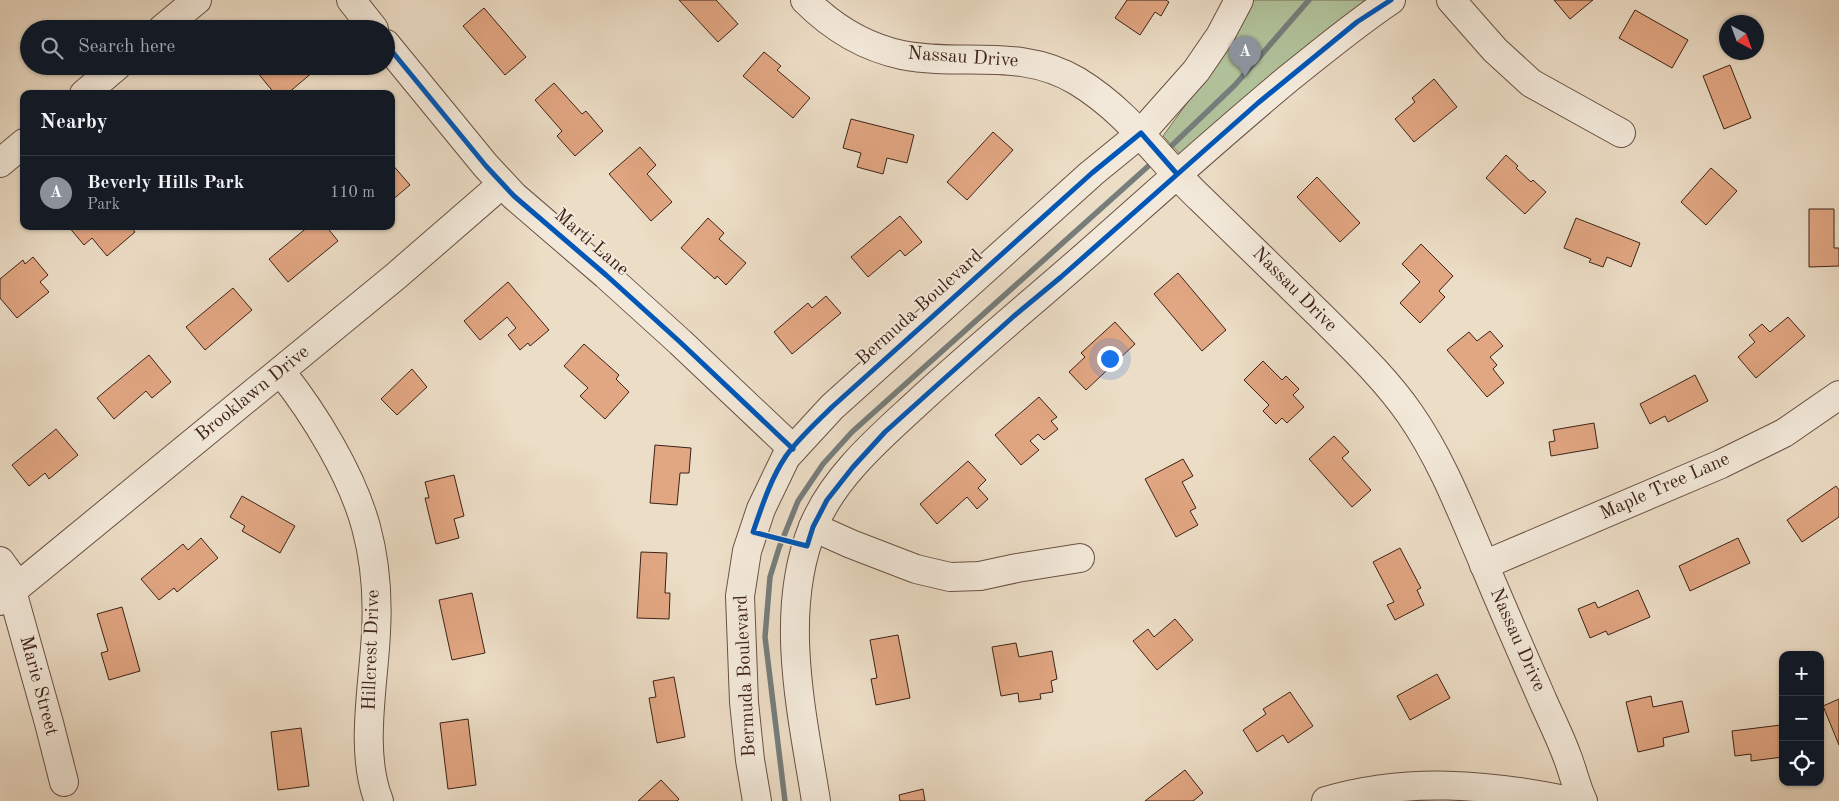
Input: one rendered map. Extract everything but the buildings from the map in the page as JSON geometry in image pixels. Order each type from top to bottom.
[{"type":"street","points":[[173,20],[197,0]]},
{"type":"street","points":[[351,0],[367,20]]},
{"type":"street","name":"Nassau Drive","points":[[805,0],[816,12],[839,30],[873,46],[903,55],[939,58],[1003,59],[1042,65],[1075,80],[1104,100],[1161,156],[1199,198],[1361,356],[1388,385],[1409,412],[1439,463],[1466,520],[1567,756],[1583,801]]},
{"type":"street","name":"Bermuda Boulevard","points":[[816,801],[803,714],[796,648],[795,602],[802,561],[813,527],[827,500],[852,467],[885,432],[1014,316],[1068,271],[1161,156],[1196,71],[1220,36],[1239,0]]},
{"type":"street","points":[[1161,156],[1258,104],[1357,22],[1391,0]]},
{"type":"street","points":[[1451,0],[1495,50],[1531,83],[1622,133]]},
{"type":"street","name":"Marti Lane","points":[[395,55],[514,196],[606,275],[792,449]]},
{"type":"street","points":[[89,90],[106,75]]},
{"type":"street","points":[[0,163],[20,146]]},
{"type":"street","name":"Bermuda Boulevard","points":[[757,801],[750,760],[744,702],[740,596],[747,551],[761,509],[786,457],[832,407],[1092,173],[1161,156]]},
{"type":"street","name":"Brooklawn Drive","points":[[10,593],[396,276],[502,184]]},
{"type":"street","name":"Hillcrest Drive","points":[[280,372],[299,395],[336,458],[355,497],[366,527],[376,596],[370,749],[375,792],[379,801]]},
{"type":"street","name":"Maple Tree Lane","points":[[1484,565],[1721,464],[1784,433],[1839,395]]},
{"type":"street","points":[[813,527],[916,569],[950,578],[980,576],[1080,558]]},
{"type":"street","name":"Marie Street","points":[[0,561],[49,723],[64,782]]},
{"type":"street","points":[[1326,801],[1346,795],[1409,785],[1484,787],[1570,801]]},
{"type":"green space","points":[[1253,0],[1378,0],[1186,160],[1163,136],[1227,48]]},
{"type":"waterway","points":[[1165,152],[1235,85],[1309,0]]},
{"type":"waterway","points":[[785,801],[765,637],[770,577],[779,548],[798,501],[823,464],[852,432],[1154,161]]},
{"type":"cycle path","points":[[1177,174],[1141,133],[1092,173],[832,407],[802,437],[786,456],[776,474],[767,492],[753,532],[807,546],[813,527],[827,500],[853,467],[885,432],[1014,316],[1061,277],[1258,103],[1357,22],[1391,0]]},
{"type":"cycle path","points":[[395,55],[486,166],[514,196],[680,342],[793,449]]},
{"type":"place","name":"Beverly Hills Park","points":[[1245,77]]}]
